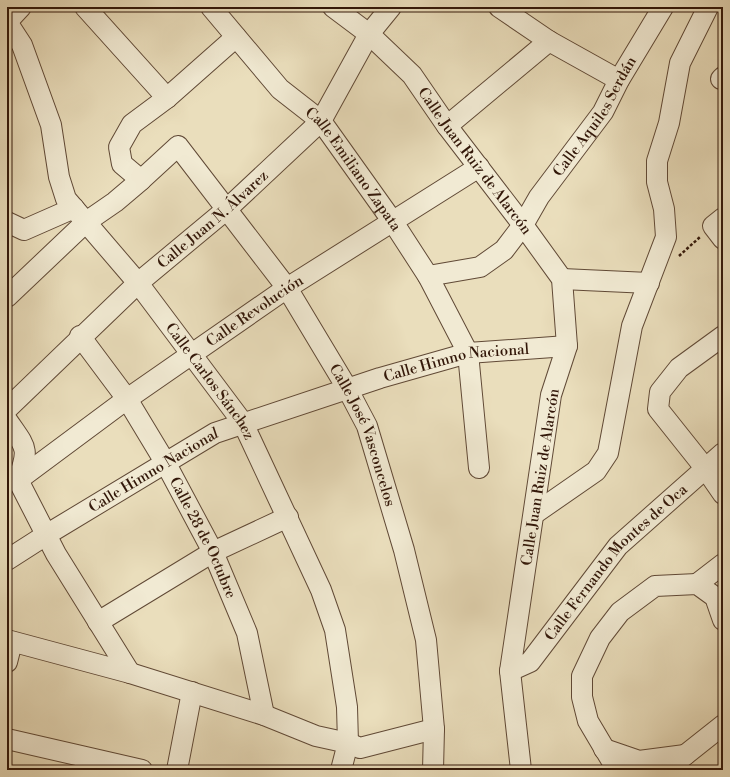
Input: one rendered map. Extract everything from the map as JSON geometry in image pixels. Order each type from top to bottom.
[{"type":"street","points":[[7,22],[21,7]]},
{"type":"street","points":[[85,7],[167,98]]},
{"type":"street","name":"Calle Emiliano Zapata","points":[[211,7],[280,89],[321,121],[393,222],[428,276],[468,353]]},
{"type":"street","name":"Calle Juan Ruiz de Alarcón","points":[[333,7],[369,34],[412,75],[447,126],[523,225],[562,279],[567,346],[551,395],[510,671],[521,770]]},
{"type":"street","name":"Calle Juan N. Álvarez","points":[[7,409],[80,336],[138,282],[227,209],[321,121],[369,34],[391,7]]},
{"type":"street","points":[[499,7],[549,41],[619,80]]},
{"type":"street","name":"Calle Aquiles Serdán","points":[[428,276],[480,267],[504,250],[523,225],[539,197],[603,112],[619,80],[663,7]]},
{"type":"street","points":[[534,514],[596,471],[608,453],[632,326],[666,237],[664,209],[657,182],[657,161],[669,124],[680,63],[708,7]]},
{"type":"street","name":"Calle Carlos Sánchez","points":[[7,22],[22,45],[51,125],[59,177],[66,199],[138,282],[243,423],[321,590],[335,630],[347,707],[348,744],[341,770]]},
{"type":"street","points":[[7,222],[24,230],[80,215],[115,202],[142,180],[122,164],[119,147],[132,124],[167,98],[236,37]]},
{"type":"street","points":[[447,126],[549,41]]},
{"type":"street","name":"Calle José Vasconcelos","points":[[142,180],[178,146],[287,288],[347,388],[367,426],[404,550],[426,640],[434,729],[432,770]]},
{"type":"street","name":"Calle Revolución","points":[[18,480],[127,399],[287,288],[479,167]]},
{"type":"street","points":[[7,297],[80,215]]},
{"type":"street","points":[[562,279],[648,283]]},
{"type":"street","name":"Calle 28 de Octubre","points":[[80,336],[127,399],[165,462],[213,552],[246,633],[264,715]]},
{"type":"street","points":[[723,336],[679,368],[660,392],[658,409],[706,468],[723,494]]},
{"type":"street","name":"Calle Himno Nacional","points":[[7,560],[165,462],[215,433],[347,388],[468,353],[567,346]]},
{"type":"street","points":[[468,353],[479,468]]},
{"type":"street","points":[[7,420],[25,445],[26,458],[18,480],[46,535],[130,672]]},
{"type":"street","name":"Calle Fernando Montes de Oca","points":[[510,671],[530,662],[618,546],[723,453]]},
{"type":"street","points":[[98,622],[213,552],[288,517]]},
{"type":"street","points":[[617,770],[588,721],[582,697],[582,676],[600,638],[620,612],[655,586],[698,584],[723,564]]},
{"type":"street","points":[[698,584],[715,597],[723,620]]},
{"type":"street","points":[[7,662],[10,641],[130,672],[264,715],[316,736],[360,748],[434,729]]},
{"type":"street","points":[[177,770],[192,692]]},
{"type":"street","points":[[665,770],[723,725]]},
{"type":"street","points":[[7,739],[142,770]]},
{"type":"street","points":[[604,749],[639,761],[685,755]]},
{"type":"path","points":[[678,257],[720,228]]}]
